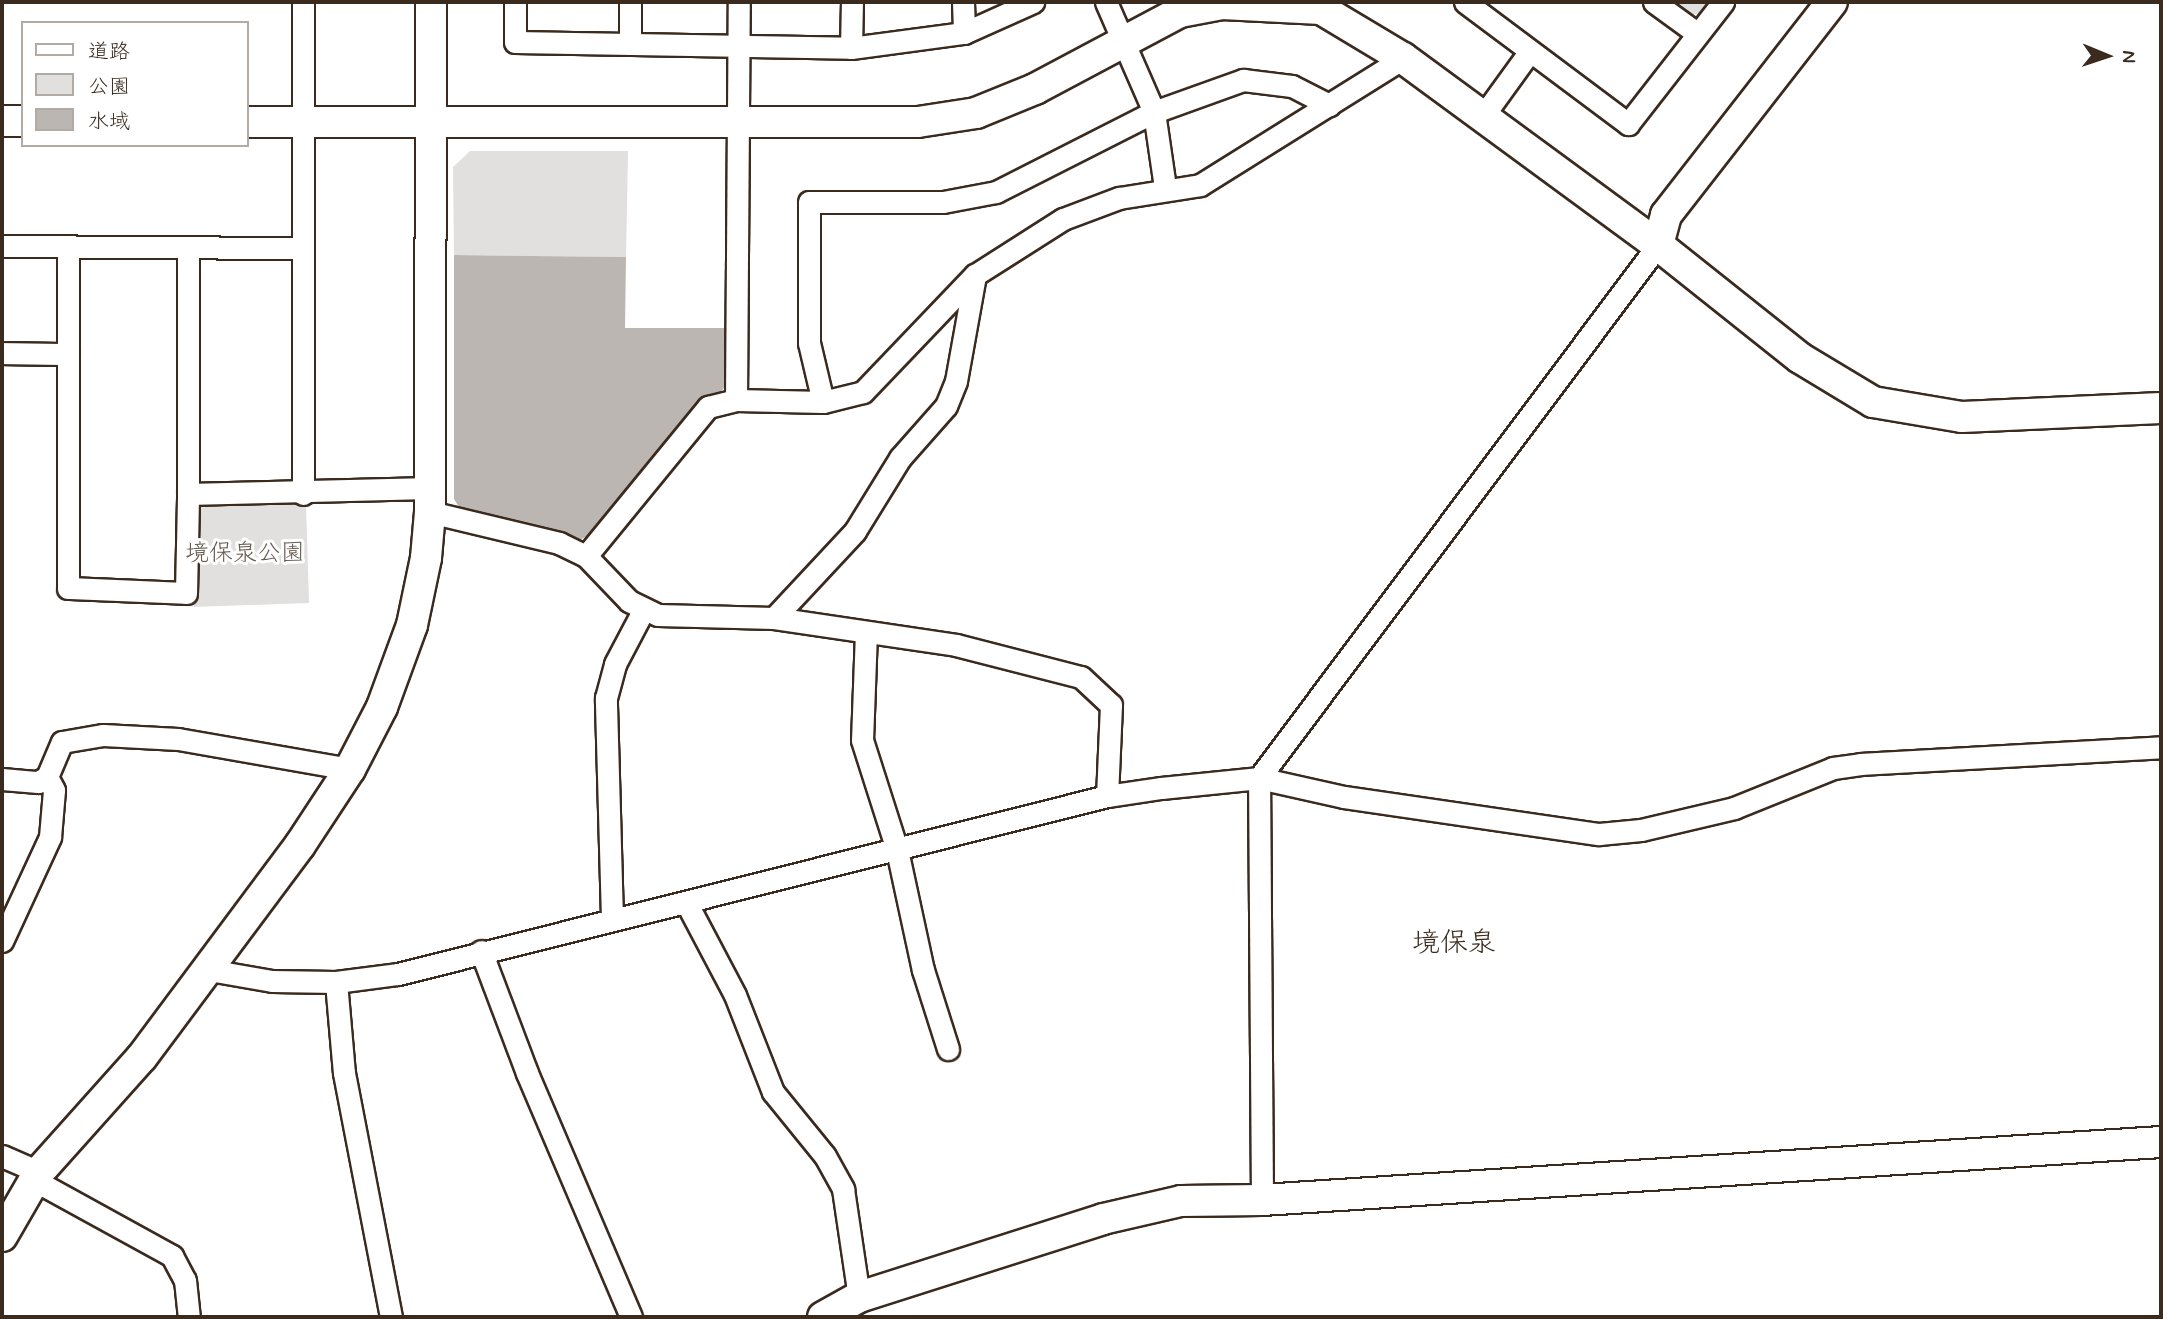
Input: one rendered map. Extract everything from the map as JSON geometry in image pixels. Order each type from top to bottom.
[{"type":"street","points":[[303,2],[303,494]]},
{"type":"street","points":[[2,1236],[36,1176],[142,1057],[209,970],[350,769],[382,707],[412,625],[426,558],[429,500],[431,2]]},
{"type":"street","points":[[515,2],[515,42],[851,48],[964,33],[1033,2]]},
{"type":"street","points":[[630,2],[631,44]]},
{"type":"street","points":[[736,400],[739,2]]},
{"type":"street","points":[[851,48],[852,2]]},
{"type":"street","points":[[963,2],[964,33]]},
{"type":"street","points":[[1106,2],[1154,112],[1165,187]]},
{"type":"street","points":[[1465,2],[1629,124],[1723,2]]},
{"type":"street","points":[[1654,2],[1698,34]]},
{"type":"street","points":[[1262,1200],[1259,778],[1658,245],[1666,215],[1832,2]]},
{"type":"street","points":[[248,122],[918,122],[975,113],[1035,89],[1180,12],[1222,4],[1322,5],[1404,58],[1658,245],[1800,358],[1873,401],[1962,417],[2161,408]]},
{"type":"street","points":[[1483,116],[1530,51]]},
{"type":"street","points":[[586,556],[708,407],[736,400],[823,402],[863,392],[975,275],[1063,219],[1119,198],[1165,187],[1200,185],[1404,58]]},
{"type":"street","points":[[823,402],[809,343],[809,202],[943,202],[996,192],[1154,112],[1243,80],[1292,86],[1329,105]]},
{"type":"street","points":[[2,121],[21,121]]},
{"type":"street","points":[[2,246],[302,248]]},
{"type":"street","points":[[68,248],[68,588],[186,593],[188,248]]},
{"type":"street","points":[[774,618],[855,531],[900,458],[946,406],[956,381],[975,275]]},
{"type":"street","points":[[2,353],[68,354]]},
{"type":"street","points":[[188,494],[303,494],[429,500],[559,543],[586,556],[643,611],[774,618],[956,645],[1081,677],[1111,705],[1107,796]]},
{"type":"street","points":[[612,919],[606,698],[615,664],[643,611]]},
{"type":"street","points":[[866,632],[862,740],[897,850],[923,971],[948,1049]]},
{"type":"street","points":[[2,779],[38,782],[47,778],[62,743],[103,734],[178,739],[350,769]]},
{"type":"street","points":[[209,970],[272,981],[336,982],[398,974],[1107,796],[1259,778],[1344,797],[1599,834],[1641,830],[1734,807],[1847,766],[2161,747]]},
{"type":"street","points":[[2,941],[50,837],[54,790],[47,778]]},
{"type":"street","points":[[686,902],[735,995],[773,1092],[825,1156],[843,1189],[859,1297]]},
{"type":"street","points":[[481,951],[527,1073],[631,1317]]},
{"type":"street","points":[[336,982],[344,1073],[391,1317]]},
{"type":"street","points":[[822,1317],[859,1297],[1103,1219],[1181,1201],[1262,1200],[2161,1142]]},
{"type":"street","points":[[2,1156],[172,1256],[186,1280],[189,1317]]},
{"type":"green space","points":[[1669,2],[1710,2],[1700,14],[1687,15]]},
{"type":"green space","points":[[470,151],[628,151],[626,257],[454,255],[453,167]]},
{"type":"green space","name":"境保泉公園","points":[[203,503],[306,505],[309,603],[194,607],[194,512]]},
{"type":"water","points":[[454,255],[626,257],[625,328],[729,328],[727,384],[719,394],[705,395],[591,534],[578,541],[462,512],[454,499]]},
{"type":"district","name":"境保泉","points":[[1454,944]]}]
